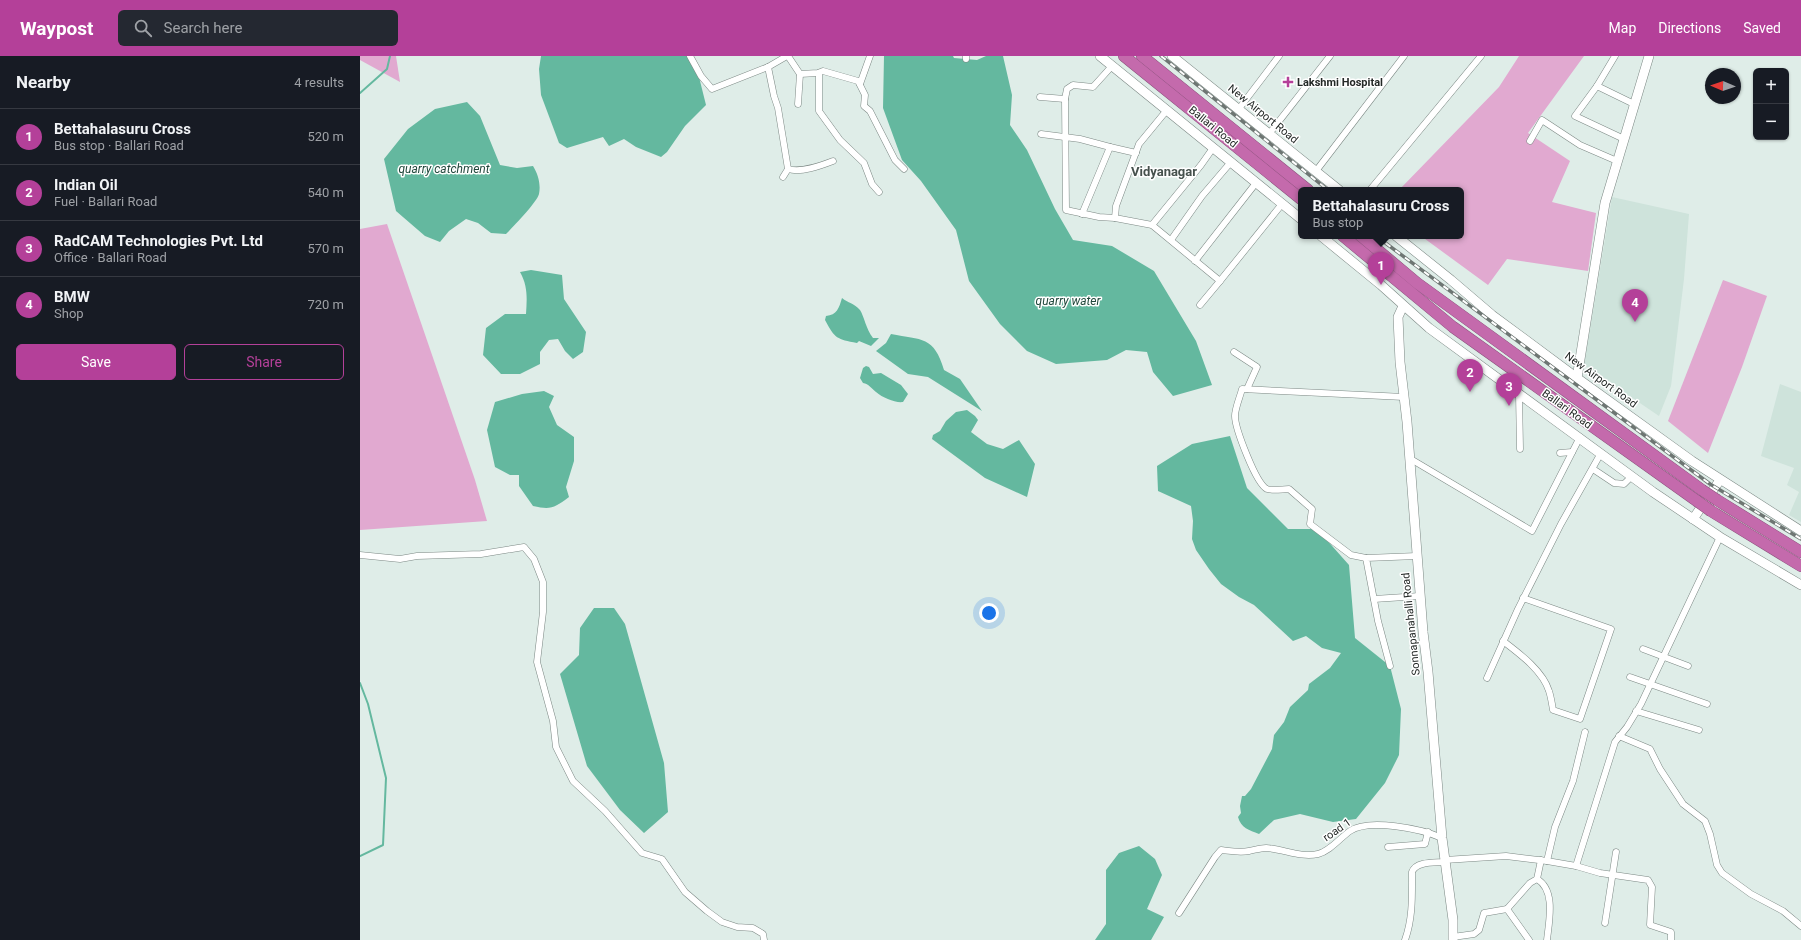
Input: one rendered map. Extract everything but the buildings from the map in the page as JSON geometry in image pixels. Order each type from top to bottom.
[{"type":"highway","name":"Ballari Road","points":[[1124,56],[1298,197]]},
{"type":"highway","name":"Ballari Road","points":[[1142,56],[1304,187]]},
{"type":"highway","name":"Ballari Road","points":[[1347,239],[1453,327],[1697,501],[1801,566]]},
{"type":"highway","name":"Ballari Road","points":[[1365,239],[1430,292],[1702,490],[1801,552]]},
{"type":"street","points":[[690,56],[701,76],[712,89],[768,67],[787,56],[800,74],[798,104]]},
{"type":"street","points":[[860,84],[870,56]]},
{"type":"street","points":[[1100,56],[1298,217]]},
{"type":"street","name":"New Airport Road","points":[[1172,56],[1335,187]]},
{"type":"street","points":[[1238,110],[1279,56]]},
{"type":"street","points":[[1268,134],[1330,56]]},
{"type":"street","points":[[1316,171],[1404,56]]},
{"type":"street","points":[[1372,187],[1481,56]]},
{"type":"street","points":[[1615,56],[1597,86],[1575,116],[1624,139]]},
{"type":"street","points":[[1578,378],[1605,203],[1649,56]]},
{"type":"street","points":[[1112,66],[1093,87],[1073,85],[1067,89],[1064,99],[1066,210],[1152,225],[1220,281]]},
{"type":"street","points":[[768,67],[778,108],[788,169],[783,177]]},
{"type":"street","points":[[800,74],[819,73],[823,71],[858,81],[865,95],[864,106],[870,110],[895,160],[904,169]]},
{"type":"street","points":[[819,73],[820,111],[840,140],[864,163],[872,184],[878,192]]},
{"type":"street","points":[[1597,86],[1634,104]]},
{"type":"street","points":[[1040,97],[1064,99]]},
{"type":"street","points":[[1115,218],[1116,206],[1139,144],[1167,110]]},
{"type":"street","points":[[1530,141],[1542,120],[1580,145],[1617,161]]},
{"type":"street","points":[[1041,134],[1065,136],[1136,153]]},
{"type":"street","points":[[1082,214],[1110,147]]},
{"type":"street","points":[[1152,225],[1213,148]]},
{"type":"street","points":[[788,169],[798,170],[823,165],[833,161]]},
{"type":"street","points":[[1171,240],[1202,196],[1231,162]]},
{"type":"street","points":[[1195,261],[1256,183]]},
{"type":"street","points":[[1200,305],[1282,204]]},
{"type":"street","points":[[1325,239],[1381,285],[1429,328],[1632,476],[1720,537],[1801,584]]},
{"type":"street","name":"New Airport Road","points":[[1400,239],[1492,315],[1578,378],[1720,480],[1801,531]]},
{"type":"street","name":"Sonnapanahalli Road","points":[[1403,306],[1398,317],[1400,362],[1442,838],[1453,920],[1453,938]]},
{"type":"street","points":[[1234,352],[1258,367],[1247,389]]},
{"type":"street","points":[[1404,397],[1242,389],[1235,416],[1247,453],[1263,486],[1268,489],[1289,489],[1312,509],[1310,524],[1351,555],[1366,558],[1417,556]]},
{"type":"street","points":[[1519,394],[1520,449]]},
{"type":"street","points":[[1409,458],[1532,531],[1580,437]]},
{"type":"street","points":[[1560,453],[1572,452]]},
{"type":"street","points":[[1487,678],[1523,598],[1601,453]]},
{"type":"street","points":[[1593,469],[1614,483],[1624,484],[1632,476]]},
{"type":"street","points":[[1693,519],[1720,480]]},
{"type":"street","points":[[1576,866],[1615,742],[1636,711],[1650,684],[1720,537]]},
{"type":"street","points":[[360,555],[400,559],[461,554],[481,554],[524,547],[534,559],[543,582],[543,612],[537,662],[553,721],[556,747],[573,781],[605,811],[642,854],[662,859],[686,892],[707,911],[722,922],[737,927],[753,928],[763,934],[764,940]]},
{"type":"street","points":[[1366,558],[1390,666]]},
{"type":"street","points":[[1374,599],[1420,596]]},
{"type":"street","points":[[1503,641],[1522,656],[1538,672],[1549,690],[1553,710],[1580,719],[1611,629],[1523,598]]},
{"type":"street","points":[[1643,649],[1688,666]]},
{"type":"street","points":[[1630,677],[1707,704]]},
{"type":"street","points":[[1636,711],[1699,730]]},
{"type":"street","points":[[1453,938],[1474,937],[1479,930],[1484,913],[1507,909],[1530,883],[1537,878],[1573,781],[1585,732]]},
{"type":"street","points":[[1619,736],[1650,749],[1660,769],[1683,804],[1705,821],[1710,834],[1717,865],[1722,873],[1751,894],[1783,911],[1801,926]]},
{"type":"street","name":"road 1","points":[[1179,913],[1221,850],[1248,852],[1267,848],[1313,855],[1320,853],[1351,830],[1362,826],[1377,824],[1428,832],[1442,838]]},
{"type":"street","points":[[1388,847],[1425,844],[1428,832]]},
{"type":"street","points":[[1605,923],[1611,893],[1612,874],[1616,852]]},
{"type":"street","points":[[1405,940],[1409,929],[1412,911],[1413,868],[1418,865],[1445,861],[1506,856],[1576,866],[1648,880],[1652,888],[1650,925],[1671,932],[1671,940]]},
{"type":"street","points":[[1537,878],[1543,882],[1549,897],[1547,940]]},
{"type":"street","points":[[1507,909],[1529,940]]},
{"type":"shaded area","points":[[360,56],[396,56],[400,82],[360,60]]},
{"type":"shaded area","points":[[1519,56],[1584,56],[1528,133],[1570,161],[1552,202],[1596,213],[1588,271],[1507,259],[1488,285],[1425,239],[1464,239],[1464,187],[1402,187],[1499,87]]},
{"type":"shaded area","points":[[1612,197],[1689,214],[1684,279],[1671,386],[1659,416],[1584,365]]},
{"type":"shaded area","points":[[387,224],[475,480],[487,521],[360,530],[360,229]]},
{"type":"shaded area","points":[[1723,280],[1767,296],[1742,367],[1708,453],[1668,421]]},
{"type":"shaded area","points":[[1780,384],[1801,392],[1801,522],[1789,515],[1799,492],[1787,485],[1794,468],[1761,456]]},
{"type":"water","points":[[541,56],[687,56],[699,77],[706,105],[685,126],[667,152],[661,157],[636,147],[624,139],[609,146],[603,137],[567,148],[559,143],[541,95],[539,69]]},
{"type":"water","name":"quarry water","points":[[884,56],[953,56],[954,58],[977,60],[986,56],[1003,56],[1012,95],[1010,125],[1027,150],[1055,209],[1073,240],[1112,246],[1154,271],[1196,341],[1212,385],[1173,396],[1153,372],[1147,352],[1126,350],[1107,360],[1056,364],[1027,351],[1000,324],[969,281],[956,230],[921,181],[902,160],[883,108]]},
{"type":"water","name":"quarry catchment","points":[[467,102],[480,116],[500,165],[517,168],[533,166],[539,179],[539,194],[530,208],[506,234],[491,233],[478,223],[466,219],[449,231],[440,242],[425,236],[396,211],[384,159],[408,129],[435,109]]},
{"type":"water","points":[[531,270],[562,275],[564,299],[586,332],[583,352],[573,359],[565,351],[558,339],[549,340],[540,352],[540,364],[520,374],[501,374],[483,355],[486,328],[505,314],[526,314],[526,287],[520,272]]},
{"type":"water","points":[[842,298],[860,310],[873,338],[879,338],[871,346],[859,341],[857,343],[841,339],[834,335],[828,326],[825,320],[826,316],[835,313]]},
{"type":"water","points":[[891,334],[919,339],[931,345],[936,351],[944,370],[960,379],[982,411],[928,377],[908,374],[876,351],[886,343]]},
{"type":"water","points":[[866,366],[869,367],[873,374],[881,373],[901,385],[908,394],[903,402],[896,402],[886,398],[863,383],[860,378],[863,368]]},
{"type":"water","points":[[544,391],[554,396],[549,407],[557,425],[574,437],[574,461],[566,487],[569,497],[560,504],[548,508],[533,506],[519,486],[519,475],[510,475],[495,467],[487,430],[495,402],[522,394]]},
{"type":"water","points":[[967,410],[978,420],[971,432],[987,444],[1003,449],[1019,440],[1035,464],[1027,497],[985,478],[932,439],[933,435],[940,431],[946,421],[956,412]]},
{"type":"water","points":[[1230,436],[1247,488],[1288,529],[1317,529],[1349,565],[1355,638],[1390,666],[1401,709],[1399,755],[1385,783],[1356,819],[1333,822],[1300,814],[1274,820],[1259,834],[1249,830],[1239,821],[1238,817],[1241,813],[1240,806],[1242,796],[1245,796],[1251,789],[1272,749],[1274,735],[1284,722],[1290,707],[1308,690],[1309,684],[1330,668],[1341,653],[1322,648],[1306,636],[1293,641],[1254,605],[1239,597],[1221,584],[1196,550],[1192,539],[1193,521],[1191,506],[1158,491],[1157,466],[1192,444]]},
{"type":"water","points":[[594,608],[614,608],[625,624],[664,763],[668,812],[644,833],[620,810],[587,766],[560,674],[579,655],[580,628]]},
{"type":"water","points":[[1139,846],[1155,859],[1162,875],[1147,909],[1164,917],[1151,940],[1095,940],[1106,924],[1106,870],[1119,853]]},
{"type":"waterway","points":[[360,93],[387,69],[390,56]]},
{"type":"waterway","points":[[360,683],[368,704],[386,778],[383,845],[360,856]]},
{"type":"railway","points":[[1161,56],[1324,187]]},
{"type":"railway","points":[[1380,239],[1710,484],[1801,539]]},
{"type":"place","name":"Lakshmi Hospital","points":[[1288,82]]},
{"type":"place","name":"Bettahalasuru Cross","points":[[1381,285]]},
{"type":"place","name":"BMW","points":[[1635,322]]},
{"type":"place","name":"Indian Oil","points":[[1470,392]]},
{"type":"place","name":"RadCAM Technologies Pvt. Ltd","points":[[1509,406]]},
{"type":"district","name":"Vidyanagar","points":[[1164,171]]}]
